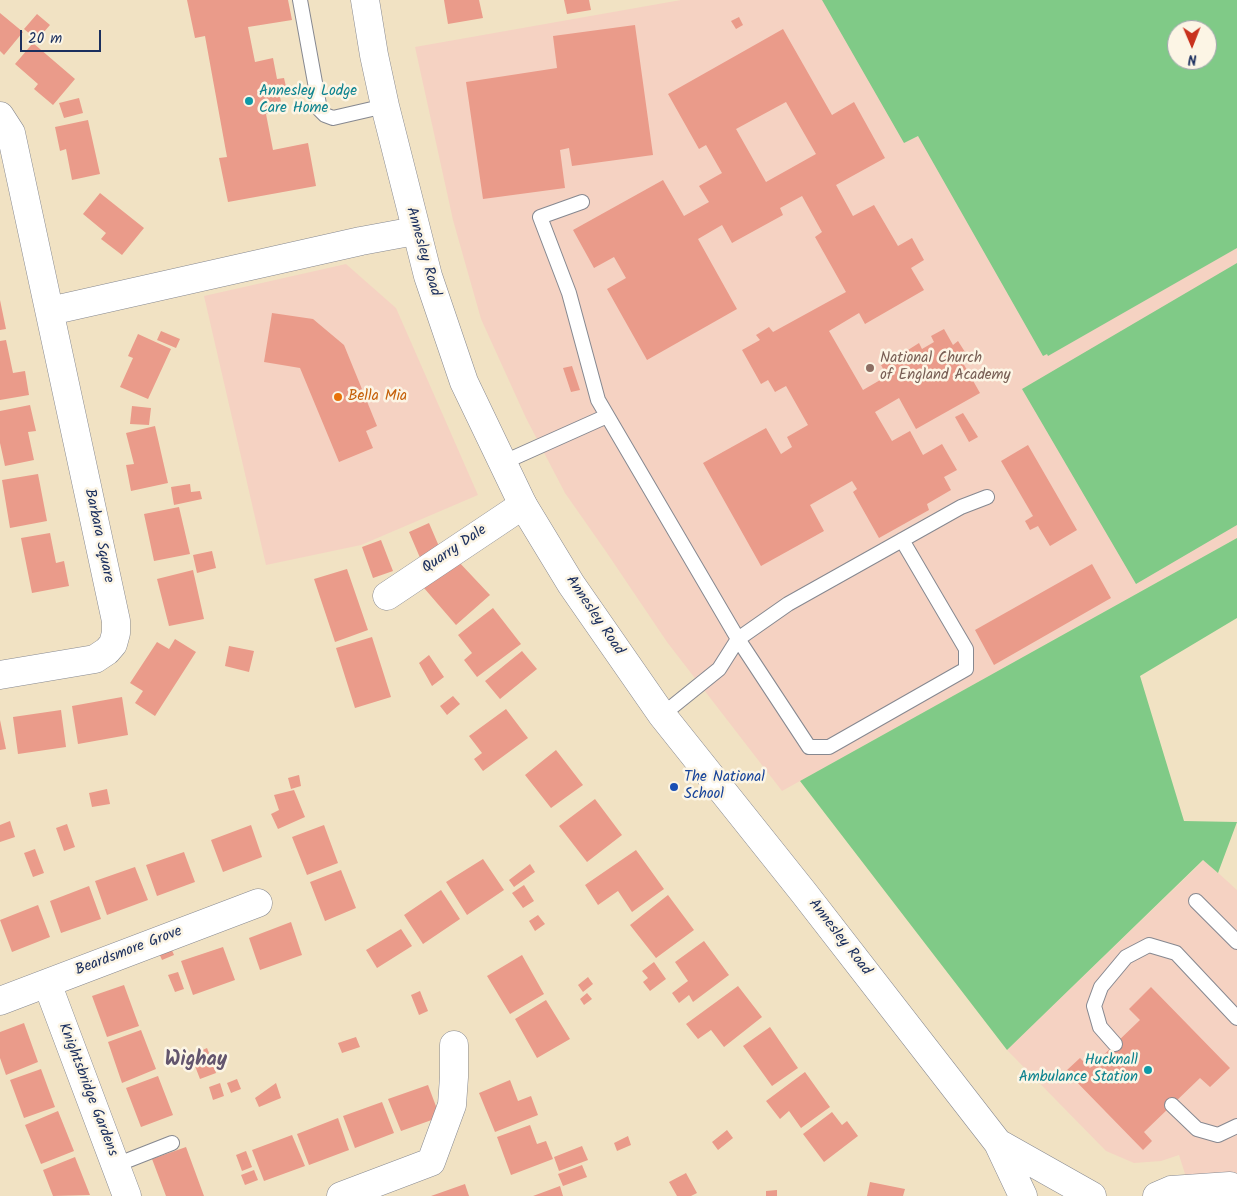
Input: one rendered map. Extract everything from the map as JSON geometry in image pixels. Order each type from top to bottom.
[{"type":"street","name":"Annesley Road","points":[[365,0],[385,106],[415,231],[428,276],[457,364],[502,463],[524,505],[570,584],[662,715],[998,1142],[1022,1196]]},
{"type":"street","name":"Barbara Square","points":[[0,116],[11,133],[116,621],[114,644],[95,659],[0,675]]},
{"type":"street","points":[[50,310],[361,241],[415,231]]},
{"type":"street","name":"Quarry Dale","points":[[387,596],[524,505]]},
{"type":"street","name":"Beardsmore Grove","points":[[0,1001],[258,903]]},
{"type":"street","name":"Knightsbridge Gardens","points":[[48,983],[127,1196]]},
{"type":"street","points":[[341,1196],[431,1162],[452,1104],[454,1045]]},
{"type":"street","name":"Annesley Road","points":[[998,1142],[1092,1196]]},
{"type":"street","points":[[1158,1196],[1171,1190],[1228,1188]]},
{"type":"lane","points":[[300,0],[320,110],[325,115],[333,118],[385,106]]},
{"type":"lane","points":[[582,202],[540,217],[569,293],[598,400],[738,639],[809,747],[829,748],[966,669],[966,650],[902,540]]},
{"type":"lane","points":[[502,463],[607,416]]},
{"type":"lane","points":[[662,715],[719,669],[738,639],[788,604],[961,507],[987,497]]},
{"type":"lane","points":[[1196,901],[1237,942]]},
{"type":"lane","points":[[1115,1044],[1100,1027],[1094,1006],[1096,1000],[1101,987],[1126,957],[1149,945],[1176,953],[1237,1018]]},
{"type":"lane","points":[[1172,1105],[1197,1129],[1218,1135],[1237,1126]]},
{"type":"lane","points":[[116,1165],[172,1143]]},
{"type":"shaded area","name":"National Church of England Academy","points":[[681,0],[1237,0],[1237,538],[782,791],[667,642],[565,493],[526,418],[481,319],[453,220],[415,47]]},
{"type":"shaded area","points":[[346,264],[396,308],[478,495],[361,545],[266,565],[204,296]]},
{"type":"shaded area","points":[[1204,860],[1237,890],[1237,1196],[1192,1196],[1179,1155],[1161,1161],[1134,1163],[1106,1151],[1007,1050]]},
{"type":"green space","points":[[822,0],[1237,0],[1237,248],[1048,356],[1047,354],[1043,356],[918,136],[904,143]]},
{"type":"green space","points":[[1237,263],[1237,525],[1136,584],[1022,389]]},
{"type":"green space","points":[[1237,538],[1237,618],[1140,676],[1184,821],[1237,822],[1218,873],[1203,860],[1007,1050],[800,781]]},
{"type":"building","name":"Annesley Lodge Care Home","points":[[187,0],[288,0],[292,20],[248,27],[255,62],[273,58],[277,79],[284,78],[287,91],[279,92],[283,111],[266,114],[273,150],[308,143],[316,186],[228,202],[219,158],[227,157],[205,36],[195,38]]},
{"type":"building","points":[[444,0],[479,0],[483,18],[448,24]]},
{"type":"building","points":[[564,0],[589,0],[591,10],[567,14]]},
{"type":"building","points":[[0,13],[23,32],[4,55],[0,51]]},
{"type":"building","points":[[37,14],[50,25],[37,40],[24,29]]},
{"type":"building","points":[[739,17],[743,25],[736,29],[731,21]]},
{"type":"building","points":[[635,25],[653,155],[572,166],[569,148],[560,150],[565,188],[483,199],[466,82],[557,68],[553,36]]},
{"type":"building","points":[[783,29],[832,115],[854,102],[885,158],[836,185],[853,216],[874,205],[898,246],[912,238],[924,260],[911,268],[924,290],[865,324],[859,313],[829,331],[863,390],[887,376],[881,365],[894,358],[897,363],[911,355],[908,350],[919,343],[922,349],[934,342],[931,336],[944,329],[953,345],[958,341],[965,352],[959,356],[980,393],[916,429],[899,398],[875,412],[892,441],[910,431],[923,455],[942,444],[957,470],[944,477],[951,490],[927,504],[929,510],[879,538],[853,492],[857,489],[852,481],[810,505],[824,531],[761,566],[703,463],[766,428],[781,454],[792,447],[787,437],[808,425],[786,386],[775,392],[768,380],[761,384],[742,350],[760,340],[756,335],[769,327],[773,332],[846,292],[815,237],[822,232],[802,196],[780,208],[783,215],[732,243],[722,225],[698,239],[737,309],[647,360],[607,289],[626,278],[614,257],[594,268],[573,230],[663,180],[684,216],[709,202],[699,186],[722,173],[706,145],[699,149],[668,94]],"holes":[[[786,102],[816,154],[766,182],[736,129]]]},
{"type":"building","points":[[33,43],[75,79],[53,105],[34,89],[38,84],[15,64]]},
{"type":"building","points":[[79,98],[83,113],[64,118],[59,103]]},
{"type":"building","points":[[88,120],[100,174],[72,180],[66,149],[60,151],[55,127]]},
{"type":"building","points":[[100,193],[144,228],[122,255],[101,239],[106,233],[83,214]]},
{"type":"building","points":[[0,300],[6,329],[0,330]]},
{"type":"building","name":"Bella Mia","points":[[272,313],[313,319],[344,345],[377,426],[366,431],[373,448],[339,462],[300,368],[264,362]]},
{"type":"building","points":[[161,331],[180,339],[176,348],[157,340]]},
{"type":"building","points":[[138,334],[171,349],[148,399],[120,387],[133,358],[128,356]]},
{"type":"building","points":[[6,340],[13,373],[25,371],[29,395],[0,400],[0,341]]},
{"type":"building","points":[[572,366],[580,390],[571,392],[563,368]]},
{"type":"building","points":[[30,405],[36,431],[28,432],[34,460],[5,466],[0,443],[0,411]]},
{"type":"building","points":[[132,406],[151,408],[149,425],[130,424]]},
{"type":"building","points":[[963,413],[978,437],[969,442],[955,417]]},
{"type":"building","points":[[155,426],[168,483],[131,491],[126,465],[134,464],[126,433]]},
{"type":"building","points":[[1028,445],[1077,530],[1050,546],[1038,526],[1030,530],[1025,521],[1033,516],[1001,461]]},
{"type":"building","points":[[38,474],[47,521],[10,528],[2,480]]},
{"type":"building","points":[[190,484],[191,492],[200,491],[202,499],[174,505],[171,487]]},
{"type":"building","points":[[179,507],[190,554],[154,561],[144,514]]},
{"type":"building","points":[[429,523],[441,551],[421,560],[409,532]]},
{"type":"building","points":[[50,533],[56,563],[64,561],[69,586],[32,593],[21,538]]},
{"type":"building","points":[[381,540],[393,571],[373,578],[362,547]]},
{"type":"building","points":[[212,551],[216,568],[197,573],[193,555]]},
{"type":"building","points":[[457,560],[490,595],[456,625],[424,588]]},
{"type":"building","points":[[1092,564],[1111,598],[994,665],[975,630]]},
{"type":"building","points":[[347,569],[368,630],[335,642],[314,579]]},
{"type":"building","points":[[193,570],[204,619],[169,626],[157,579]]},
{"type":"building","points":[[493,608],[521,644],[477,677],[464,660],[472,653],[458,635]]},
{"type":"building","points":[[372,637],[391,697],[355,708],[336,648]]},
{"type":"building","points":[[175,639],[196,652],[155,716],[135,703],[143,691],[130,683],[157,642],[169,649]]},
{"type":"building","points":[[229,646],[254,651],[249,672],[225,666]]},
{"type":"building","points":[[522,651],[537,669],[500,699],[485,681]]},
{"type":"building","points":[[429,655],[444,677],[432,686],[419,663]]},
{"type":"building","points":[[453,696],[460,704],[447,715],[440,706]]},
{"type":"building","points":[[122,697],[128,735],[78,744],[72,706]]},
{"type":"building","points":[[506,709],[528,738],[483,771],[474,759],[482,753],[469,736]]},
{"type":"building","points":[[61,710],[66,747],[18,754],[13,717]]},
{"type":"building","points":[[0,720],[6,749],[0,750]]},
{"type":"building","points":[[556,750],[583,785],[551,808],[525,775]]},
{"type":"building","points":[[299,775],[301,786],[291,789],[288,778]]},
{"type":"building","points":[[107,789],[110,804],[92,807],[89,793]]},
{"type":"building","points":[[294,790],[305,817],[278,829],[271,814],[279,810],[274,795]]},
{"type":"building","points":[[595,799],[622,835],[587,862],[559,826]]},
{"type":"building","points":[[10,821],[15,837],[0,842],[0,825]]},
{"type":"building","points":[[67,824],[75,847],[64,851],[56,828]]},
{"type":"building","points":[[251,825],[262,857],[223,872],[211,840]]},
{"type":"building","points":[[324,825],[338,863],[307,875],[292,837]]},
{"type":"building","points":[[35,849],[44,873],[33,877],[24,853]]},
{"type":"building","points":[[636,850],[664,889],[632,912],[618,891],[598,905],[585,885]]},
{"type":"building","points":[[184,852],[195,882],[157,896],[146,865]]},
{"type":"building","points":[[483,859],[504,890],[467,915],[446,882]]},
{"type":"building","points":[[530,864],[535,872],[514,887],[509,880]]},
{"type":"building","points":[[135,867],[148,900],[107,915],[95,881]]},
{"type":"building","points":[[341,870],[356,908],[325,921],[310,882]]},
{"type":"building","points":[[524,885],[534,901],[523,908],[512,893]]},
{"type":"building","points":[[89,886],[101,919],[61,933],[50,901]]},
{"type":"building","points":[[441,890],[460,919],[423,944],[404,915]]},
{"type":"building","points":[[668,895],[694,930],[656,958],[630,925]]},
{"type":"building","points":[[38,905],[50,937],[12,952],[0,920]]},
{"type":"building","points":[[538,915],[545,924],[535,931],[529,921]]},
{"type":"building","points":[[291,922],[302,955],[260,970],[249,938]]},
{"type":"building","points":[[401,929],[412,946],[377,968],[366,950]]},
{"type":"building","points":[[704,941],[729,975],[693,1002],[689,995],[679,1003],[672,993],[688,981],[675,962]]},
{"type":"building","points":[[223,947],[235,980],[193,995],[181,961]]},
{"type":"building","points":[[171,948],[174,955],[162,960],[159,953]]},
{"type":"building","points":[[522,955],[544,994],[510,1014],[487,976]]},
{"type":"building","points":[[654,962],[666,979],[650,991],[643,982],[648,978],[642,971]]},
{"type":"building","points":[[178,972],[184,989],[175,992],[168,975]]},
{"type":"building","points":[[588,977],[593,984],[583,992],[578,985]]},
{"type":"building","points":[[124,985],[139,1026],[107,1037],[92,996]]},
{"type":"building","points":[[738,986],[762,1017],[724,1047],[711,1030],[698,1039],[686,1024]]},
{"type":"building","name":"Hucknall Ambulance Station","points":[[1151,987],[1230,1068],[1210,1087],[1200,1078],[1144,1132],[1152,1141],[1143,1150],[1066,1071],[1080,1058],[1090,1068],[1140,1020],[1129,1009]]},
{"type":"building","points":[[420,991],[428,1011],[419,1015],[411,995]]},
{"type":"building","points":[[587,993],[592,999],[584,1005],[580,999]]},
{"type":"building","points":[[546,1000],[570,1039],[537,1058],[515,1019]]},
{"type":"building","points":[[24,1023],[38,1062],[6,1075],[0,1058],[0,1032]]},
{"type":"building","points":[[770,1027],[798,1068],[772,1086],[743,1046]]},
{"type":"building","points":[[141,1030],[156,1069],[122,1083],[108,1042]]},
{"type":"building","points":[[356,1037],[360,1047],[342,1053],[338,1043]]},
{"type":"building","points":[[207,1048],[211,1058],[201,1061],[198,1052]]},
{"type":"building","points":[[212,1060],[216,1073],[200,1079],[195,1066]]},
{"type":"building","points":[[41,1069],[55,1107],[24,1118],[10,1080]]},
{"type":"building","points":[[805,1072],[830,1107],[801,1128],[789,1111],[780,1119],[766,1101]]},
{"type":"building","points":[[158,1076],[173,1115],[141,1127],[126,1088]]},
{"type":"building","points":[[237,1079],[241,1089],[231,1093],[227,1083]]},
{"type":"building","points":[[510,1080],[518,1101],[531,1096],[538,1115],[495,1132],[479,1093]]},
{"type":"building","points":[[220,1083],[224,1096],[213,1100],[209,1087]]},
{"type":"building","points":[[276,1083],[281,1098],[259,1107],[255,1098]]},
{"type":"building","points":[[428,1085],[440,1117],[401,1131],[388,1099]]},
{"type":"building","points":[[382,1102],[394,1133],[355,1148],[343,1116]]},
{"type":"building","points":[[58,1111],[74,1151],[41,1164],[25,1125]]},
{"type":"building","points":[[832,1112],[842,1125],[847,1121],[858,1136],[824,1162],[803,1134]]},
{"type":"building","points":[[338,1118],[349,1150],[309,1165],[297,1134]]},
{"type":"building","points":[[530,1125],[537,1144],[546,1141],[553,1159],[511,1175],[497,1137]]},
{"type":"building","points":[[727,1130],[733,1138],[718,1150],[712,1142]]},
{"type":"building","points":[[292,1135],[305,1166],[264,1181],[252,1150]]},
{"type":"building","points":[[628,1136],[631,1145],[617,1151],[614,1143]]},
{"type":"building","points":[[582,1146],[588,1160],[559,1171],[554,1157]]},
{"type":"building","points":[[186,1147],[204,1196],[166,1196],[152,1159]]},
{"type":"building","points":[[246,1151],[252,1167],[242,1171],[236,1155]]},
{"type":"building","points":[[75,1157],[90,1195],[53,1196],[43,1170]]},
{"type":"building","points":[[582,1165],[587,1177],[563,1186],[558,1174]]},
{"type":"building","points":[[254,1170],[258,1180],[245,1185],[241,1175]]},
{"type":"building","points":[[686,1173],[697,1193],[691,1196],[677,1196],[669,1182]]},
{"type":"building","points":[[870,1182],[905,1189],[903,1196],[867,1196]]},
{"type":"building","points":[[465,1184],[469,1196],[431,1196]]},
{"type":"building","points":[[560,1186],[563,1196],[533,1196]]},
{"type":"building","points":[[777,1190],[777,1196],[766,1196],[766,1191]]},
{"type":"place","name":"Annesley Lodge Care Home","points":[[249,101]]},
{"type":"place","name":"National Church of England Academy","points":[[870,368]]},
{"type":"place","name":"Bella Mia","points":[[338,397]]},
{"type":"place","name":"The National School","points":[[674,787]]},
{"type":"place","name":"Hucknall Ambulance Station","points":[[1148,1070]]},
{"type":"district","name":"Wighay","points":[[196,1062]]}]
